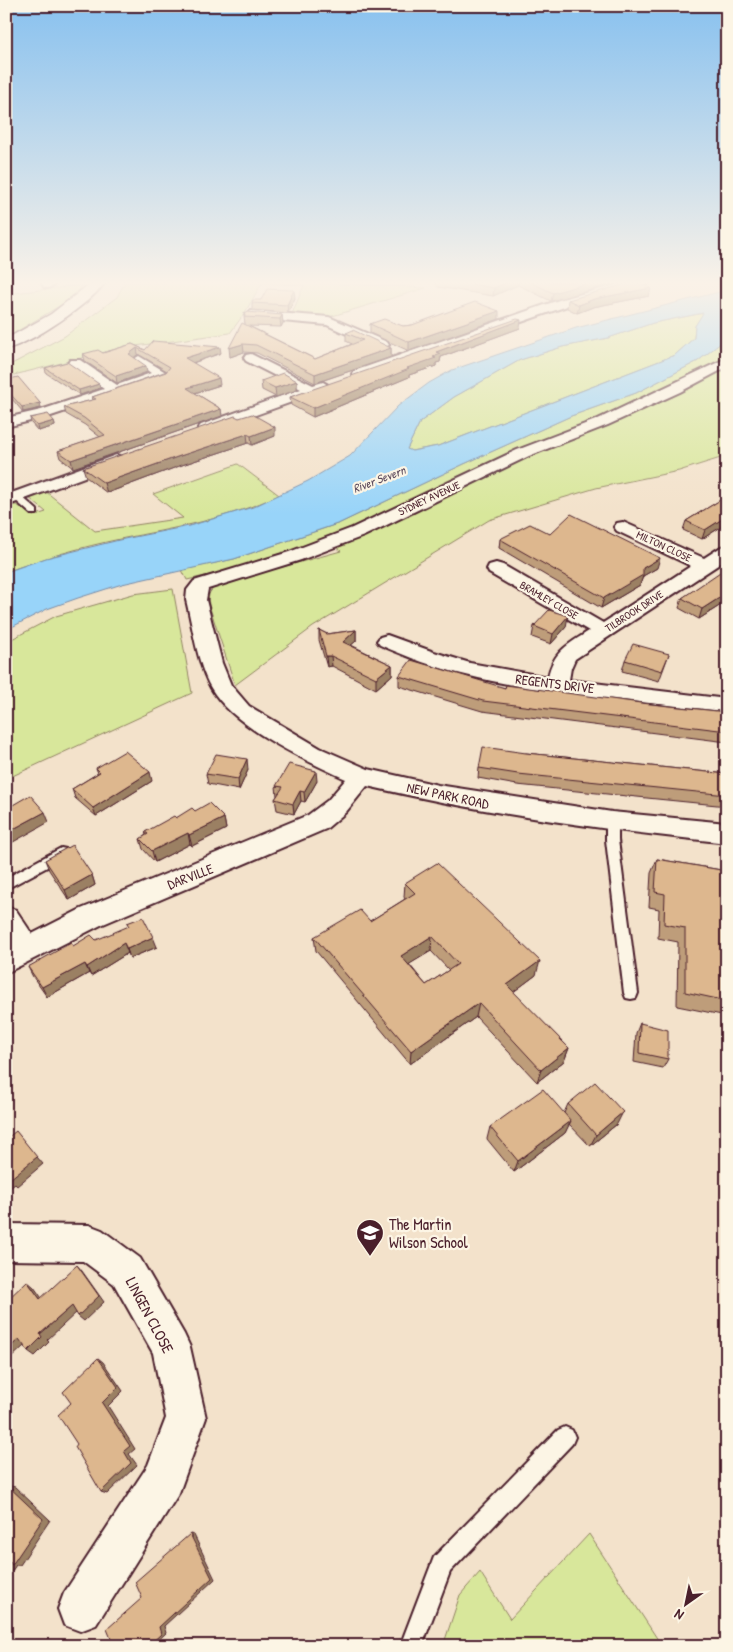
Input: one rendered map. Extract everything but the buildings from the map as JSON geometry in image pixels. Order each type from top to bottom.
[{"type":"street","points":[[253,359],[313,390]]},
{"type":"street","points":[[192,433],[401,359]]},
{"type":"street","points":[[6,423],[46,413],[114,389],[166,377],[139,360]]},
{"type":"street","name":"SYDNEY AVENUE","points":[[212,663],[196,600],[196,590],[201,585],[286,559],[358,532],[523,453],[603,422],[675,389],[727,362]]},
{"type":"street","points":[[77,369],[114,389]]},
{"type":"street","points":[[12,499],[126,456]]},
{"type":"street","name":"MILTON CLOSE","points":[[623,527],[704,565]]},
{"type":"street","name":"TILBROOK DRIVE","points":[[557,684],[560,668],[567,655],[727,550]]},
{"type":"street","name":"BRAMLEY CLOSE","points":[[495,569],[603,631]]},
{"type":"street","name":"REGENTS DRIVE","points":[[387,641],[453,666],[482,673],[727,706]]},
{"type":"street","name":"NEW PARK ROAD","points":[[212,663],[221,687],[241,711],[312,754],[362,776],[464,799],[612,821],[727,833]]},
{"type":"street","name":"DARVILLE","points":[[17,955],[90,917],[311,825],[337,806],[362,776]]},
{"type":"street","points":[[6,918],[17,955]]},
{"type":"street","name":"LINGEN CLOSE","points":[[6,1242],[89,1243],[127,1271],[171,1347],[186,1418],[164,1478],[80,1609]]},
{"type":"lane","points":[[12,499],[34,512]]},
{"type":"lane","points":[[612,821],[612,840],[631,992]]},
{"type":"lane","points":[[6,884],[72,847]]},
{"type":"lane","points":[[411,1646],[442,1565],[565,1437]]},
{"type":"green space","points":[[21,359],[77,359],[6,377],[6,367]]},
{"type":"green space","points":[[664,359],[438,446],[411,451],[407,449],[420,422],[454,397],[520,360]]},
{"type":"green space","points":[[700,359],[725,359],[671,387],[344,534],[241,568],[187,580],[182,570],[234,559],[340,523],[571,416],[636,393]]},
{"type":"green space","points":[[727,366],[727,456],[679,471],[596,488],[489,520],[313,627],[235,685],[209,605],[209,595],[220,584],[341,551],[334,545]]},
{"type":"green space","points":[[238,464],[279,495],[221,517],[77,549],[6,572],[6,505],[17,505],[33,516],[46,512],[28,497],[45,491],[95,531],[183,518],[153,494]]},
{"type":"green space","points":[[173,589],[192,693],[6,779],[6,642],[56,616],[133,594]]},
{"type":"green space","points":[[589,1534],[662,1646],[443,1646],[460,1595],[480,1572],[510,1619]]},
{"type":"water","name":"River Severn","points":[[484,359],[523,359],[454,397],[420,422],[407,449],[412,451],[438,446],[664,359],[700,359],[636,393],[571,416],[340,523],[234,559],[122,584],[78,598],[47,609],[6,630],[6,572],[46,558],[119,540],[189,526],[253,507],[308,481],[350,456],[398,406],[429,383],[452,370]]},
{"type":"place","name":"The Martin Wilson School","points":[[370,1257]]}]
